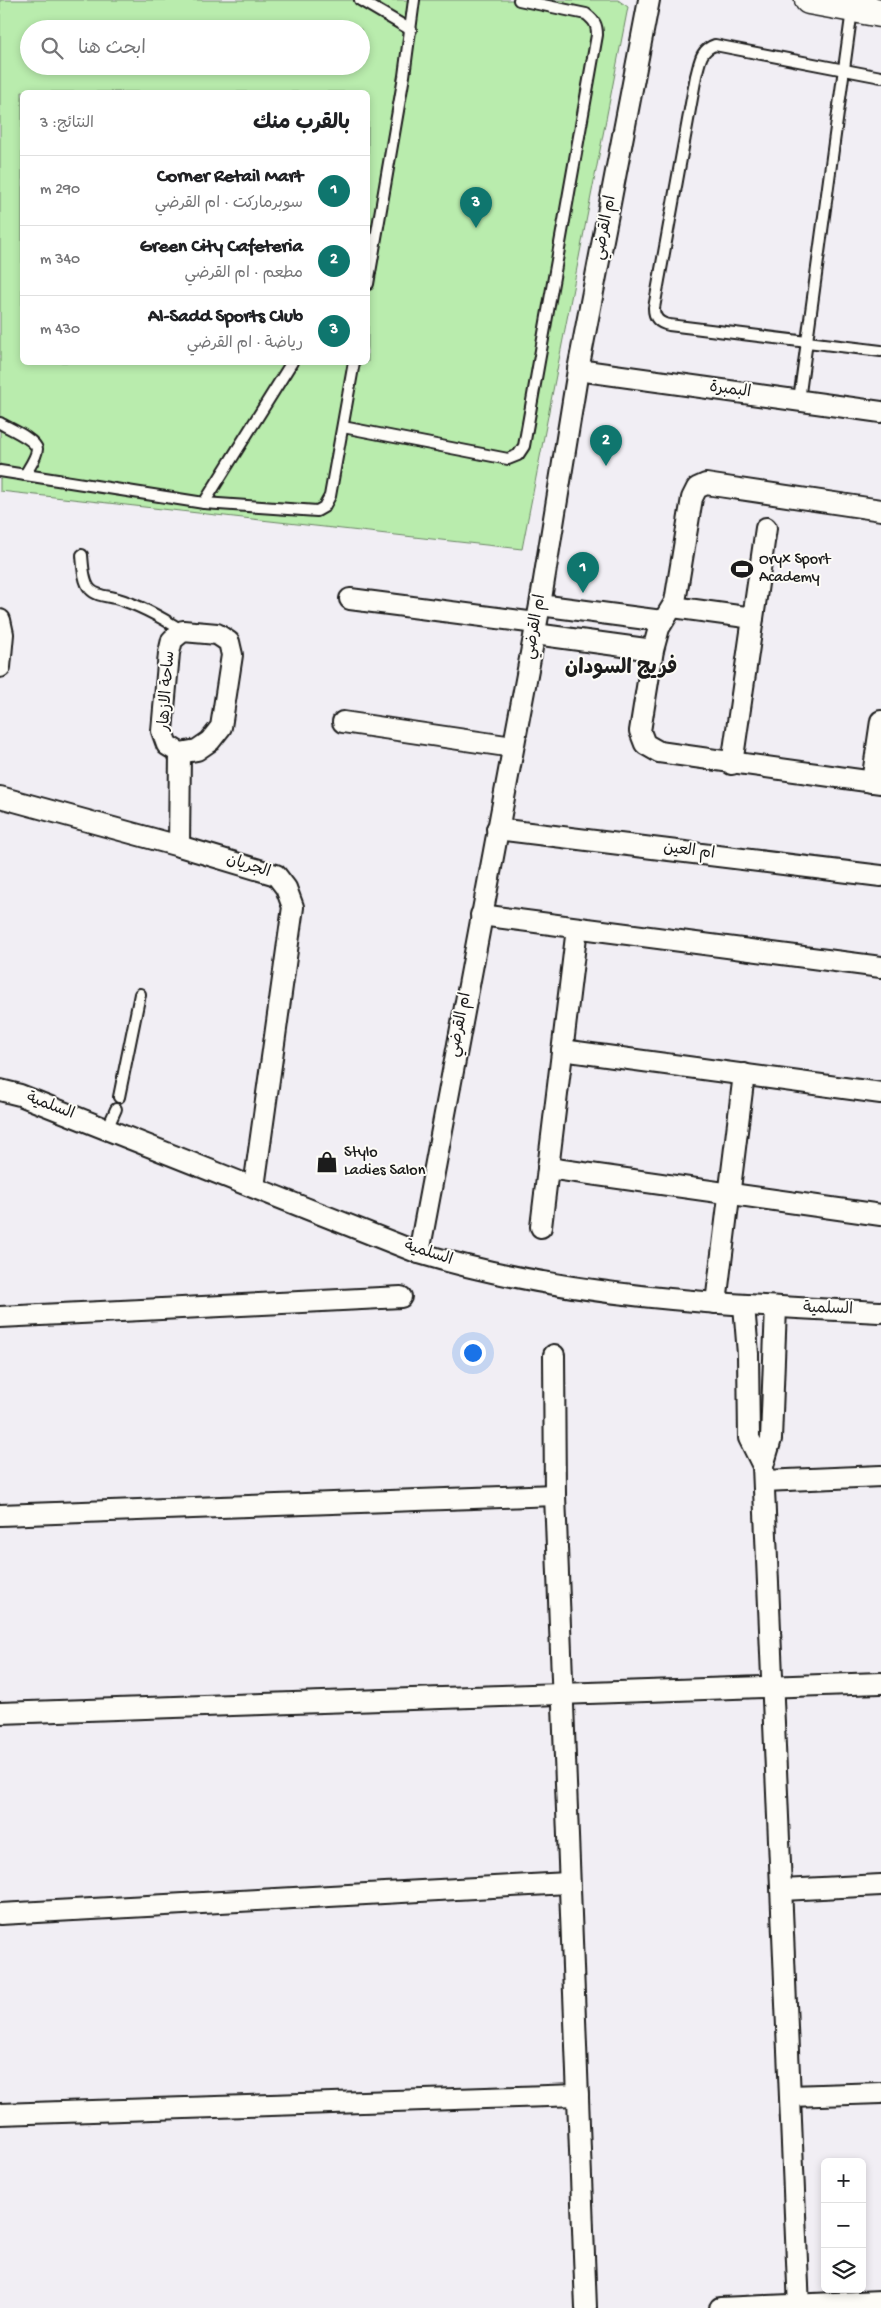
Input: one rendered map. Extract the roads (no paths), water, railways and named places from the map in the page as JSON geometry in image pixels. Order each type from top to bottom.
[{"type":"street","name":"ام القرضي","points":[[419,1253],[537,621],[578,370],[649,0]]},
{"type":"street","points":[[809,0],[881,13]]},
{"type":"street","name":"البمبرة","points":[[578,370],[881,412]]},
{"type":"street","points":[[881,510],[771,493],[702,486],[693,493],[668,614],[653,650],[640,731],[645,744],[659,752],[732,764],[877,782],[881,722]]},
{"type":"street","points":[[732,764],[766,528]]},
{"type":"street","points":[[350,599],[537,621],[653,650]]},
{"type":"street","points":[[537,621],[668,614],[752,618]]},
{"type":"street","points":[[0,620],[3,634],[0,667]]},
{"type":"street","name":"ساحة الازهار","points":[[183,631],[217,634],[229,642],[232,655],[221,727],[210,741],[197,750],[180,753],[167,745],[162,730],[169,653],[172,640],[183,631]]},
{"type":"street","points":[[342,722],[512,748]]},
{"type":"street","name":"ساحة الازهار","points":[[179,846],[180,753]]},
{"type":"street","name":"الجريان","points":[[0,797],[179,846],[276,876],[286,888],[293,907],[254,1186]]},
{"type":"street","name":"ام العين","points":[[497,829],[881,876]]},
{"type":"street","points":[[482,915],[881,968]]},
{"type":"street","points":[[541,1228],[577,928]]},
{"type":"street","points":[[562,1050],[881,1093]]},
{"type":"street","points":[[716,1303],[744,1074]]},
{"type":"street","name":"السلمية","points":[[0,1090],[20,1095],[254,1186],[419,1253],[456,1264],[613,1294],[744,1305],[881,1312]]},
{"type":"street","points":[[548,1168],[881,1215]]},
{"type":"street","points":[[0,1317],[402,1297]]},
{"type":"street","points":[[744,1305],[748,1354],[749,1438],[764,1474]]},
{"type":"street","points":[[776,1307],[771,1439],[764,1474],[799,2306]]},
{"type":"street","points":[[554,1355],[555,1495],[568,1882],[586,2308]]},
{"type":"street","points":[[764,1474],[881,1476]]},
{"type":"street","points":[[0,1515],[555,1495]]},
{"type":"street","points":[[0,1713],[881,1683]]},
{"type":"street","points":[[0,1914],[568,1882]]},
{"type":"street","points":[[782,1890],[881,1885]]},
{"type":"street","points":[[790,2096],[881,2093]]},
{"type":"street","points":[[0,2114],[578,2095]]},
{"type":"street","points":[[720,2308],[881,2301]]},
{"type":"lane","points":[[360,0],[411,30]]},
{"type":"lane","points":[[370,273],[411,30],[414,0]]},
{"type":"lane","points":[[343,427],[508,459],[518,456],[524,446],[597,35],[597,26],[594,20],[586,14],[519,0]]},
{"type":"lane","points":[[799,400],[852,9]]},
{"type":"lane","points":[[881,77],[715,44],[706,48],[701,56],[696,76],[654,308],[656,318],[664,324],[881,350]]},
{"type":"lane","points":[[370,240],[378,227]]},
{"type":"lane","points":[[204,503],[290,365]]},
{"type":"lane","points":[[0,471],[204,503],[317,511],[324,507],[330,496],[353,365]]},
{"type":"lane","points":[[0,423],[30,440],[36,446],[36,453],[25,475]]},
{"type":"lane","points":[[82,555],[84,572],[89,588],[97,594],[152,611],[183,631]]},
{"type":"lane","points":[[119,1097],[140,994]]},
{"type":"lane","points":[[107,1129],[116,1109]]},
{"type":"place","name":"Al-Sadd Sports Club","points":[[476,228]]},
{"type":"place","name":"Green City Cafeteria","points":[[606,466]]},
{"type":"place","name":"Oryx Sport Academy","points":[[742,569]]},
{"type":"place","name":"Corner Retail Mart","points":[[583,593]]},
{"type":"place","name":"Stylo Ladies Salon","points":[[327,1162]]},
{"type":"district","name":"فريج السودان","points":[[621,669]]}]
